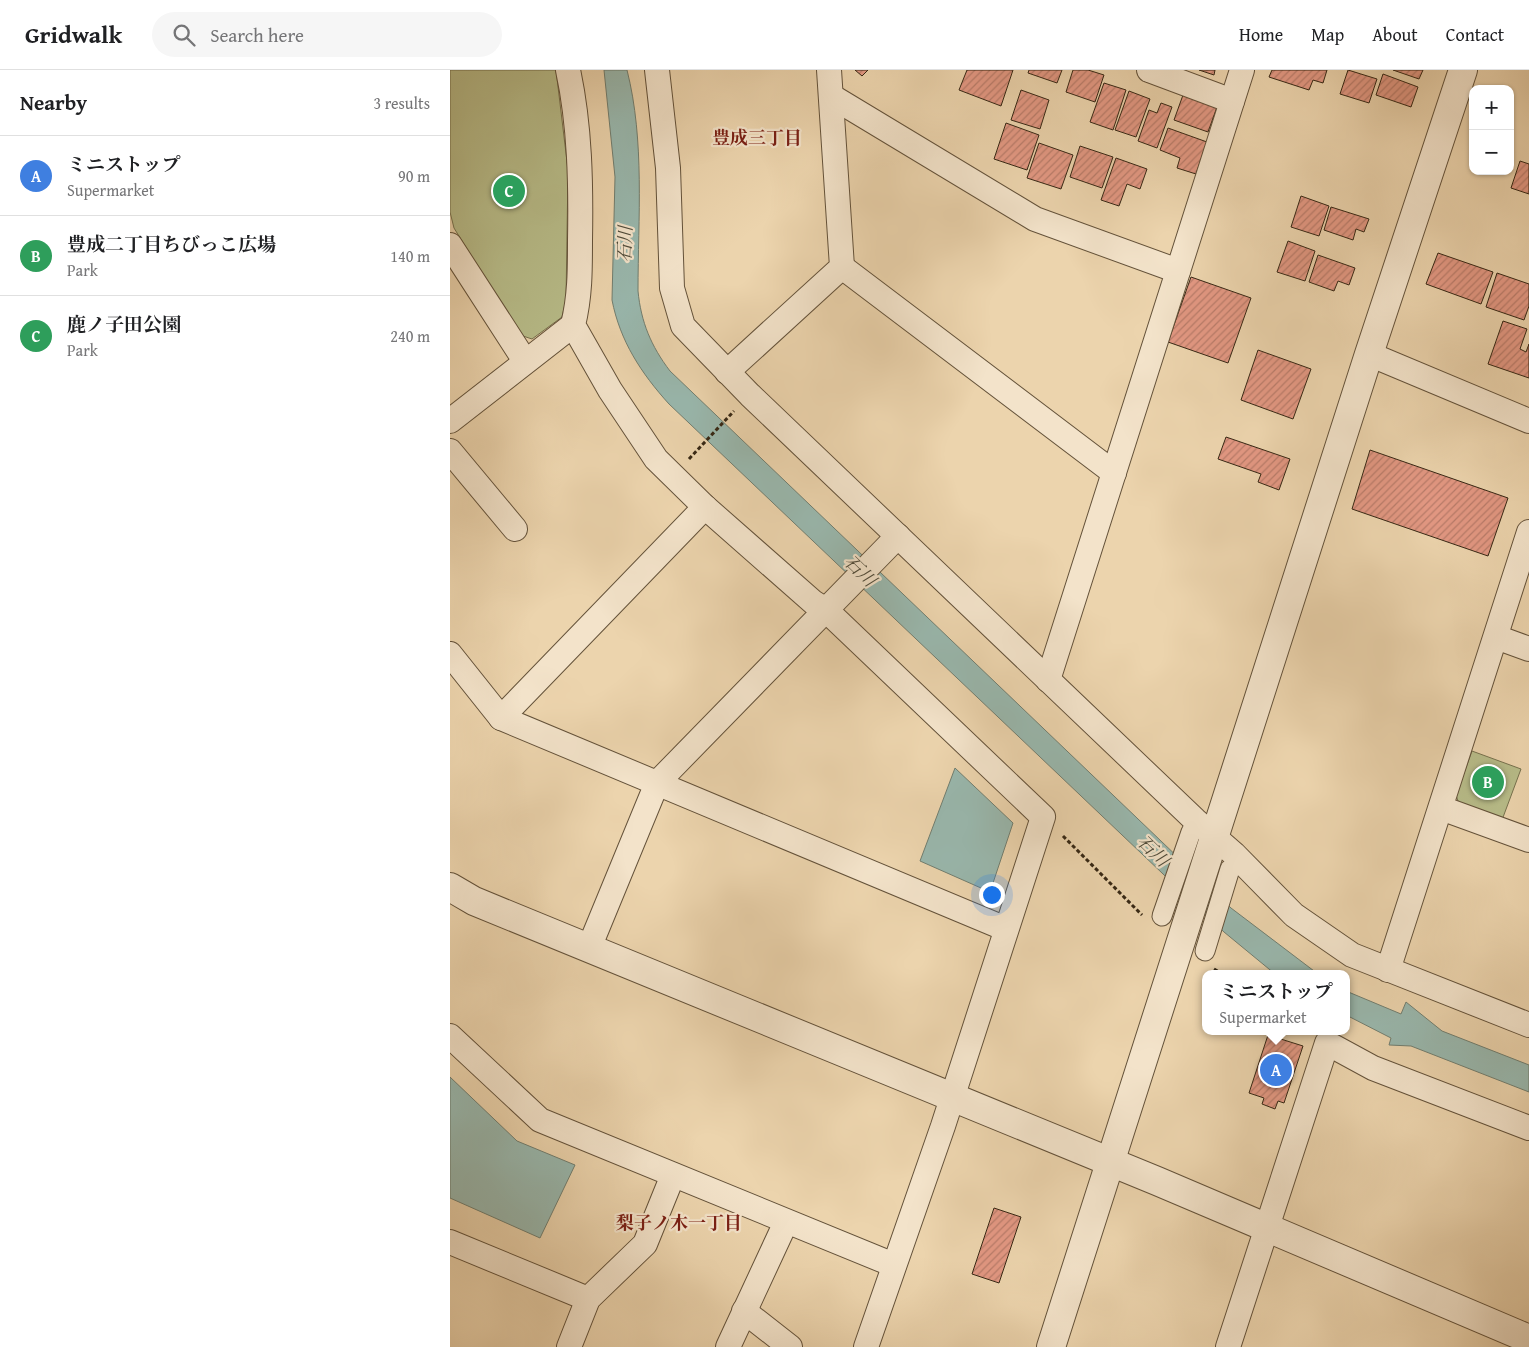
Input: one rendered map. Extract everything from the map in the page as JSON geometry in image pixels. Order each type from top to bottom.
[{"type":"street","points":[[568,70],[572,88],[581,183],[579,302],[574,325],[610,390],[656,459],[704,507],[813,602],[830,606],[1043,817],[952,1098],[866,1347]]},
{"type":"street","points":[[657,70],[668,168],[672,288],[683,326],[727,372],[1048,680],[1203,834],[1294,915],[1352,955],[1529,1025]]},
{"type":"street","points":[[830,70],[842,267],[1114,473]]},
{"type":"street","points":[[1149,70],[1232,101]]},
{"type":"street","points":[[1048,680],[1242,70]]},
{"type":"street","points":[[1051,1347],[1110,1163],[1164,921],[1203,834],[1369,354],[1463,70]]},
{"type":"street","points":[[831,96],[1035,219],[1178,271]]},
{"type":"street","points":[[450,245],[525,361]]},
{"type":"street","points":[[727,372],[842,267]]},
{"type":"street","points":[[450,421],[525,361],[574,325]]},
{"type":"street","points":[[1369,354],[1529,421]]},
{"type":"street","points":[[450,451],[515,529]]},
{"type":"street","points":[[501,718],[704,507]]},
{"type":"street","points":[[1388,970],[1529,532]]},
{"type":"street","points":[[589,948],[657,783],[898,536]]},
{"type":"street","points":[[1496,637],[1529,649]]},
{"type":"street","points":[[450,654],[501,718],[1006,929]]},
{"type":"street","points":[[1441,808],[1529,840]]},
{"type":"street","points":[[1205,950],[1230,868]]},
{"type":"street","points":[[450,887],[474,901],[1529,1338]]},
{"type":"street","points":[[450,1036],[540,1120],[894,1265]]},
{"type":"street","points":[[1228,1347],[1327,1043],[1374,1068],[1529,1128]]},
{"type":"street","points":[[568,1347],[588,1298],[645,1244],[673,1175]]},
{"type":"street","points":[[728,1347],[786,1222]]},
{"type":"street","points":[[450,1242],[588,1298]]},
{"type":"street","points":[[744,1311],[790,1347]]},
{"type":"path","points":[[687,461],[738,408]]},
{"type":"path","points":[[1043,817],[1164,921]]},
{"type":"green space","points":[[450,70],[556,70],[568,170],[566,300],[562,317],[532,339],[520,335],[454,228],[450,212]]},
{"type":"green space","points":[[1472,751],[1521,769],[1502,820],[1459,804],[1456,795]]},
{"type":"water","name":"石川","points":[[604,70],[627,70],[633,97],[638,152],[639,302],[644,323],[652,343],[670,371],[1231,908],[1313,970],[1270,970],[1224,932],[669,404],[649,380],[633,356],[620,329],[612,300],[615,177]]},
{"type":"water","points":[[955,768],[1013,823],[990,892],[920,861]]},
{"type":"water","points":[[1350,993],[1401,1014],[1406,1002],[1442,1031],[1529,1065],[1529,1092],[1411,1046],[1389,1045],[1391,1038],[1350,1017]]},
{"type":"water","points":[[450,1077],[517,1141],[575,1165],[540,1238],[450,1198]]},
{"type":"building","points":[[855,70],[868,70],[862,76]]},
{"type":"building","points":[[967,70],[1013,70],[1001,106],[959,90]]},
{"type":"building","points":[[1029,70],[1062,70],[1057,83],[1028,73]]},
{"type":"building","points":[[1073,70],[1088,70],[1104,75],[1095,102],[1066,92]]},
{"type":"building","points":[[1199,70],[1215,70],[1214,75]]},
{"type":"building","points":[[1272,70],[1327,70],[1323,83],[1313,80],[1309,90],[1269,77]]},
{"type":"building","points":[[1348,70],[1377,79],[1369,103],[1340,94]]},
{"type":"building","points":[[1393,70],[1423,70],[1419,79]]},
{"type":"building","points":[[1383,74],[1418,87],[1411,107],[1376,95]]},
{"type":"building","points":[[1104,83],[1126,90],[1113,130],[1090,122]]},
{"type":"building","points":[[1021,90],[1049,100],[1040,129],[1011,120]]},
{"type":"building","points":[[1129,91],[1150,99],[1136,137],[1115,130]]},
{"type":"building","points":[[1183,95],[1217,107],[1208,132],[1174,120]]},
{"type":"building","points":[[1161,103],[1172,107],[1157,148],[1138,141],[1149,110],[1157,113]]},
{"type":"building","points":[[1006,123],[1039,135],[1027,170],[994,159]]},
{"type":"building","points":[[1168,128],[1207,142],[1196,174],[1177,168],[1180,158],[1160,150]]},
{"type":"building","points":[[1039,143],[1073,155],[1061,189],[1027,178]]},
{"type":"building","points":[[1080,146],[1113,157],[1102,188],[1070,177]]},
{"type":"building","points":[[1116,158],[1147,169],[1140,189],[1127,184],[1119,206],[1101,200]]},
{"type":"building","points":[[1520,161],[1529,164],[1529,194],[1511,188]]},
{"type":"building","points":[[1301,196],[1329,206],[1319,236],[1291,227]]},
{"type":"building","points":[[1331,207],[1369,219],[1364,232],[1356,229],[1353,240],[1324,230]]},
{"type":"building","points":[[1288,241],[1315,251],[1305,281],[1277,272]]},
{"type":"building","points":[[1438,253],[1493,272],[1481,304],[1426,284]]},
{"type":"building","points":[[1318,255],[1355,268],[1349,285],[1338,281],[1334,291],[1309,282]]},
{"type":"building","points":[[1497,273],[1529,284],[1529,306],[1524,320],[1486,307]]},
{"type":"building","points":[[1191,277],[1251,298],[1228,363],[1168,342]]},
{"type":"building","points":[[1503,321],[1527,329],[1520,349],[1526,352],[1529,344],[1529,378],[1488,364]]},
{"type":"building","points":[[1258,350],[1311,369],[1293,419],[1241,400]]},
{"type":"building","points":[[1226,437],[1290,459],[1279,490],[1258,482],[1261,474],[1218,459]]},
{"type":"building","points":[[1370,450],[1508,498],[1488,556],[1352,509]]},
{"type":"building","points":[[1268,1035],[1303,1046],[1284,1103],[1278,1101],[1275,1109],[1262,1104],[1264,1098],[1249,1093]]},
{"type":"building","points":[[994,1208],[1021,1217],[999,1283],[972,1274]]},
{"type":"place","name":"鹿ノ子田公園","points":[[509,191]]},
{"type":"place","name":"豊成二丁目ちびっこ広場","points":[[1488,782]]},
{"type":"place","name":"ミニストップ","points":[[1276,1070]]},
{"type":"district","name":"豊成三丁目","points":[[757,138]]},
{"type":"district","name":"梨子ノ木一丁目","points":[[679,1223]]}]
